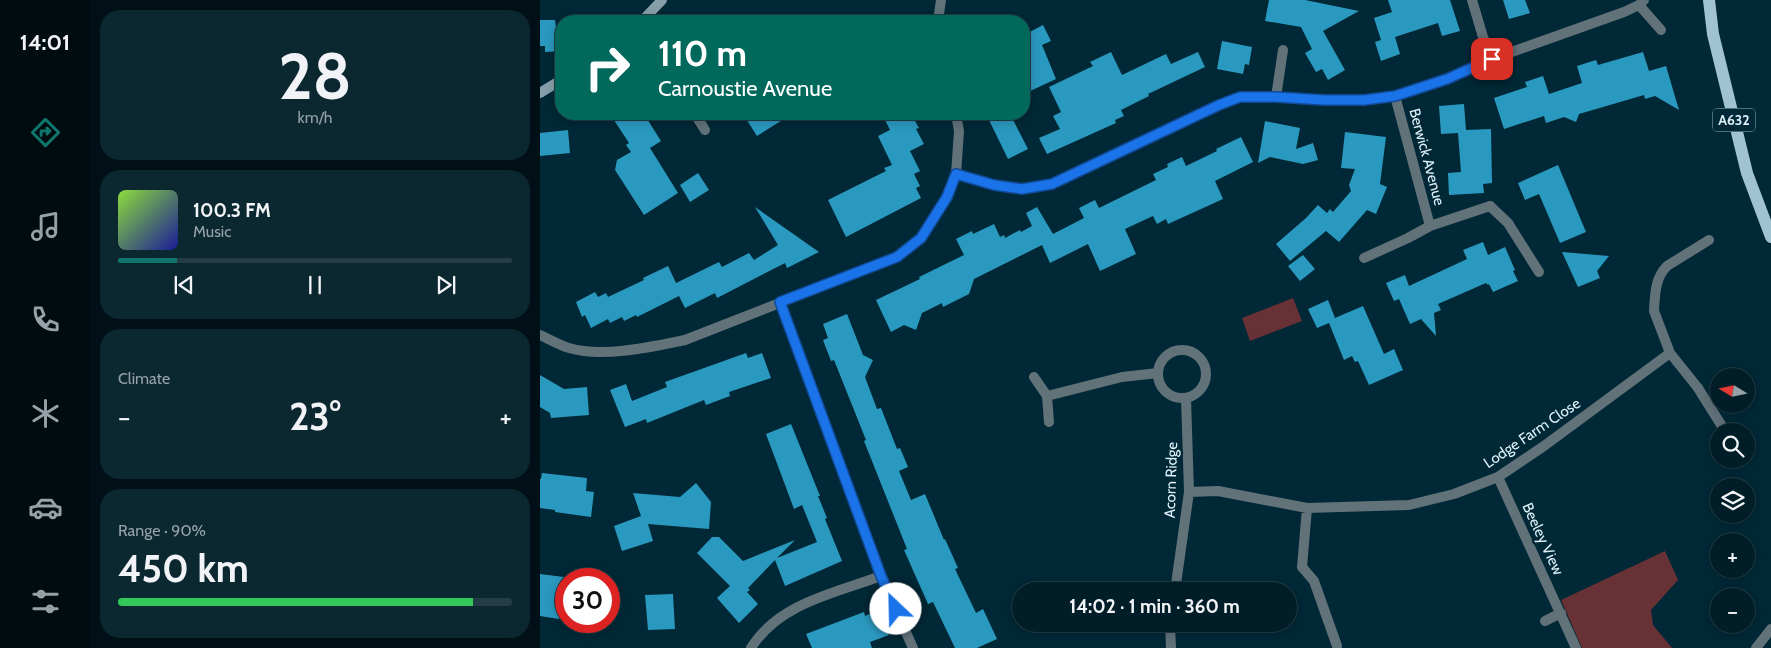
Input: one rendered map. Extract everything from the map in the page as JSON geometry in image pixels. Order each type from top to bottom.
[{"type":"main road","name":"A632","points":[[1709,0],[1713,34],[1748,173],[1771,237]]},
{"type":"street","points":[[648,15],[662,0]]},
{"type":"street","points":[[938,15],[941,0]]},
{"type":"street","points":[[1472,0],[1492,59]]},
{"type":"street","points":[[956,174],[994,185],[1022,189],[1052,184],[1240,97],[1364,100],[1395,96],[1447,79],[1492,59],[1642,3],[1661,30]]},
{"type":"street","points":[[1276,97],[1283,50]]},
{"type":"street","points":[[540,92],[555,83]]},
{"type":"street","name":"Berwick Avenue","points":[[1395,96],[1430,226]]},
{"type":"street","points":[[699,120],[705,130]]},
{"type":"street","points":[[540,335],[569,348],[595,351],[628,350],[685,340],[897,257],[921,238],[947,197],[956,174],[959,130],[957,120]]},
{"type":"street","name":"Berwick Avenue","points":[[1364,258],[1430,226],[1490,206],[1508,223],[1539,272]]},
{"type":"street","points":[[1709,240],[1667,266],[1662,272],[1655,289],[1654,311],[1670,353],[1698,388],[1720,423]]},
{"type":"street","points":[[780,302],[881,576],[914,648]]},
{"type":"street","points":[[1179,349],[1190,350],[1198,354],[1205,363],[1207,375],[1204,385],[1200,390],[1186,398],[1176,397],[1166,392],[1160,384],[1158,374],[1160,362],[1168,354],[1179,349]]},
{"type":"street","name":"Lodge Farm Close","points":[[1189,492],[1218,491],[1307,508],[1409,505],[1454,494],[1498,477],[1544,446],[1670,353]]},
{"type":"street","points":[[1047,396],[1122,377],[1158,374]]},
{"type":"street","points":[[1034,377],[1047,396],[1049,422]]},
{"type":"street","name":"Acorn Ridge","points":[[1176,582],[1189,492],[1186,398]]},
{"type":"street","name":"Beeley View","points":[[1498,477],[1576,648]]},
{"type":"street","points":[[1307,508],[1302,568],[1314,581],[1337,646]]},
{"type":"street","points":[[751,648],[759,635],[776,619],[800,604],[881,576]]},
{"type":"street","points":[[1545,621],[1561,613]]},
{"type":"street","points":[[1756,648],[1771,629]]},
{"type":"street","points":[[1170,632],[1171,648]]},
{"type":"shaded area","points":[[1293,298],[1302,321],[1250,341],[1242,318]]},
{"type":"shaded area","points":[[1665,551],[1678,580],[1651,610],[1653,625],[1672,648],[1582,648],[1561,600]]},
{"type":"building","points":[[1269,0],[1305,0],[1359,11],[1323,31],[1345,70],[1328,80],[1322,69],[1316,72],[1305,53],[1312,49],[1301,27],[1265,21]]},
{"type":"building","points":[[1388,0],[1450,0],[1460,31],[1442,36],[1438,23],[1395,37],[1400,54],[1381,61],[1375,42],[1381,40],[1374,18],[1392,12]]},
{"type":"building","points":[[1503,0],[1525,0],[1530,13],[1509,19]]},
{"type":"building","points":[[540,20],[555,20],[555,51],[545,52],[545,46],[540,46]]},
{"type":"building","points":[[1043,25],[1051,41],[1042,45],[1056,79],[1030,91],[1030,32]]},
{"type":"building","points":[[1222,41],[1252,47],[1249,65],[1245,64],[1243,74],[1217,69]]},
{"type":"building","points":[[1111,52],[1122,75],[1166,54],[1171,64],[1198,52],[1205,67],[1148,94],[1149,96],[1121,110],[1124,116],[1115,120],[1116,123],[1047,154],[1039,138],[1060,129],[1053,116],[1061,112],[1049,87],[1093,66],[1090,62]]},
{"type":"building","points":[[1643,52],[1649,71],[1666,66],[1679,110],[1655,96],[1645,99],[1644,95],[1579,114],[1576,122],[1564,117],[1546,123],[1544,116],[1504,129],[1494,98],[1527,87],[1525,82],[1543,76],[1549,94],[1582,83],[1577,66],[1596,60],[1598,65]]},
{"type":"building","points":[[1464,104],[1466,130],[1491,129],[1492,183],[1483,184],[1484,193],[1449,195],[1448,173],[1461,172],[1458,133],[1441,134],[1439,106]]},
{"type":"building","points":[[614,120],[648,120],[661,141],[650,148],[678,193],[644,215],[615,170],[617,160],[631,152],[626,145],[629,143]]},
{"type":"building","points":[[747,120],[782,120],[757,136]]},
{"type":"building","points":[[885,120],[914,120],[919,128],[916,129],[924,144],[910,151],[920,171],[914,174],[920,186],[916,188],[921,198],[846,237],[828,200],[886,171],[884,168],[892,165],[878,136],[890,130]]},
{"type":"building","points":[[989,120],[1013,120],[1028,149],[1008,159]]},
{"type":"building","points":[[1265,121],[1300,128],[1296,149],[1313,143],[1318,160],[1303,164],[1270,157],[1258,163]]},
{"type":"building","points":[[568,130],[570,153],[540,156],[540,133]]},
{"type":"building","points":[[1345,132],[1386,137],[1380,184],[1387,187],[1376,214],[1367,210],[1339,242],[1326,231],[1290,261],[1276,244],[1318,205],[1327,213],[1330,209],[1333,212],[1351,191],[1349,185],[1355,169],[1341,168]]},
{"type":"building","points":[[1241,137],[1253,162],[1215,181],[1223,199],[1168,224],[1166,219],[1157,224],[1153,216],[1125,229],[1136,254],[1100,271],[1088,244],[1050,263],[1042,245],[974,279],[969,294],[943,307],[942,303],[922,313],[916,330],[904,325],[891,332],[876,300],[964,255],[956,239],[972,231],[973,234],[994,224],[1000,237],[1004,235],[1005,238],[1020,230],[1021,232],[1032,226],[1026,213],[1037,207],[1053,234],[1084,218],[1079,208],[1095,200],[1099,208],[1156,180],[1153,174],[1168,167],[1167,164],[1182,157],[1186,166]]},
{"type":"building","points":[[1558,165],[1586,232],[1560,243],[1539,194],[1525,200],[1518,183]]},
{"type":"building","points":[[698,173],[709,190],[690,202],[680,185]]},
{"type":"building","points":[[755,207],[819,252],[787,268],[785,263],[717,298],[715,293],[685,308],[679,296],[637,317],[636,315],[624,321],[622,317],[610,323],[608,319],[591,328],[585,315],[582,317],[576,302],[595,292],[598,297],[606,293],[608,297],[668,266],[676,283],[719,262],[722,267],[749,253],[754,260],[778,245]]},
{"type":"building","points":[[1483,242],[1488,255],[1505,247],[1518,281],[1493,292],[1489,284],[1486,283],[1438,304],[1441,310],[1434,313],[1436,336],[1421,319],[1410,324],[1399,299],[1394,301],[1386,283],[1405,275],[1409,286],[1467,259],[1463,250]]},
{"type":"building","points":[[1562,252],[1609,256],[1597,271],[1600,278],[1578,287]]},
{"type":"building","points":[[1303,255],[1315,269],[1300,281],[1288,266]]},
{"type":"building","points":[[1328,300],[1335,318],[1363,306],[1384,354],[1394,349],[1403,370],[1369,385],[1358,361],[1355,362],[1352,356],[1344,360],[1329,323],[1317,328],[1308,309]]},
{"type":"building","points":[[847,314],[863,355],[873,360],[865,377],[877,409],[881,408],[897,449],[900,448],[908,467],[899,471],[911,500],[925,494],[958,568],[955,569],[976,613],[983,609],[997,639],[977,648],[955,648],[933,602],[928,604],[904,550],[907,549],[864,441],[866,440],[834,360],[831,361],[823,340],[828,338],[823,324]]},
{"type":"building","points":[[746,353],[748,358],[762,353],[771,378],[729,392],[730,396],[706,405],[704,400],[647,423],[646,419],[625,427],[610,390],[626,384],[632,401],[667,387],[665,382]]},
{"type":"building","points":[[540,375],[564,389],[587,387],[589,415],[551,418],[550,413],[540,407]]},
{"type":"building","points":[[791,424],[820,496],[818,496],[827,518],[825,519],[842,561],[785,586],[775,560],[748,588],[750,590],[747,592],[758,604],[739,623],[717,598],[730,586],[697,553],[712,537],[719,537],[743,561],[795,540],[777,558],[817,542],[802,505],[794,509],[766,434]]},
{"type":"building","points":[[542,473],[587,478],[586,491],[594,492],[591,517],[540,508],[540,479]]},
{"type":"building","points":[[696,483],[711,502],[709,529],[648,524],[653,541],[622,551],[614,526],[641,516],[633,493],[680,497]]},
{"type":"building","points":[[540,574],[555,576],[555,618],[540,616]]},
{"type":"building","points":[[673,594],[675,629],[648,630],[645,595]]},
{"type":"building","points":[[878,610],[889,635],[870,642],[872,648],[812,648],[806,634],[864,612],[865,616]]},
{"type":"route","points":[[896,609],[881,576],[780,302],[897,257],[921,238],[947,197],[956,174],[994,185],[1022,189],[1052,184],[1219,105],[1240,97],[1364,100],[1395,96],[1447,79],[1492,59]]}]
